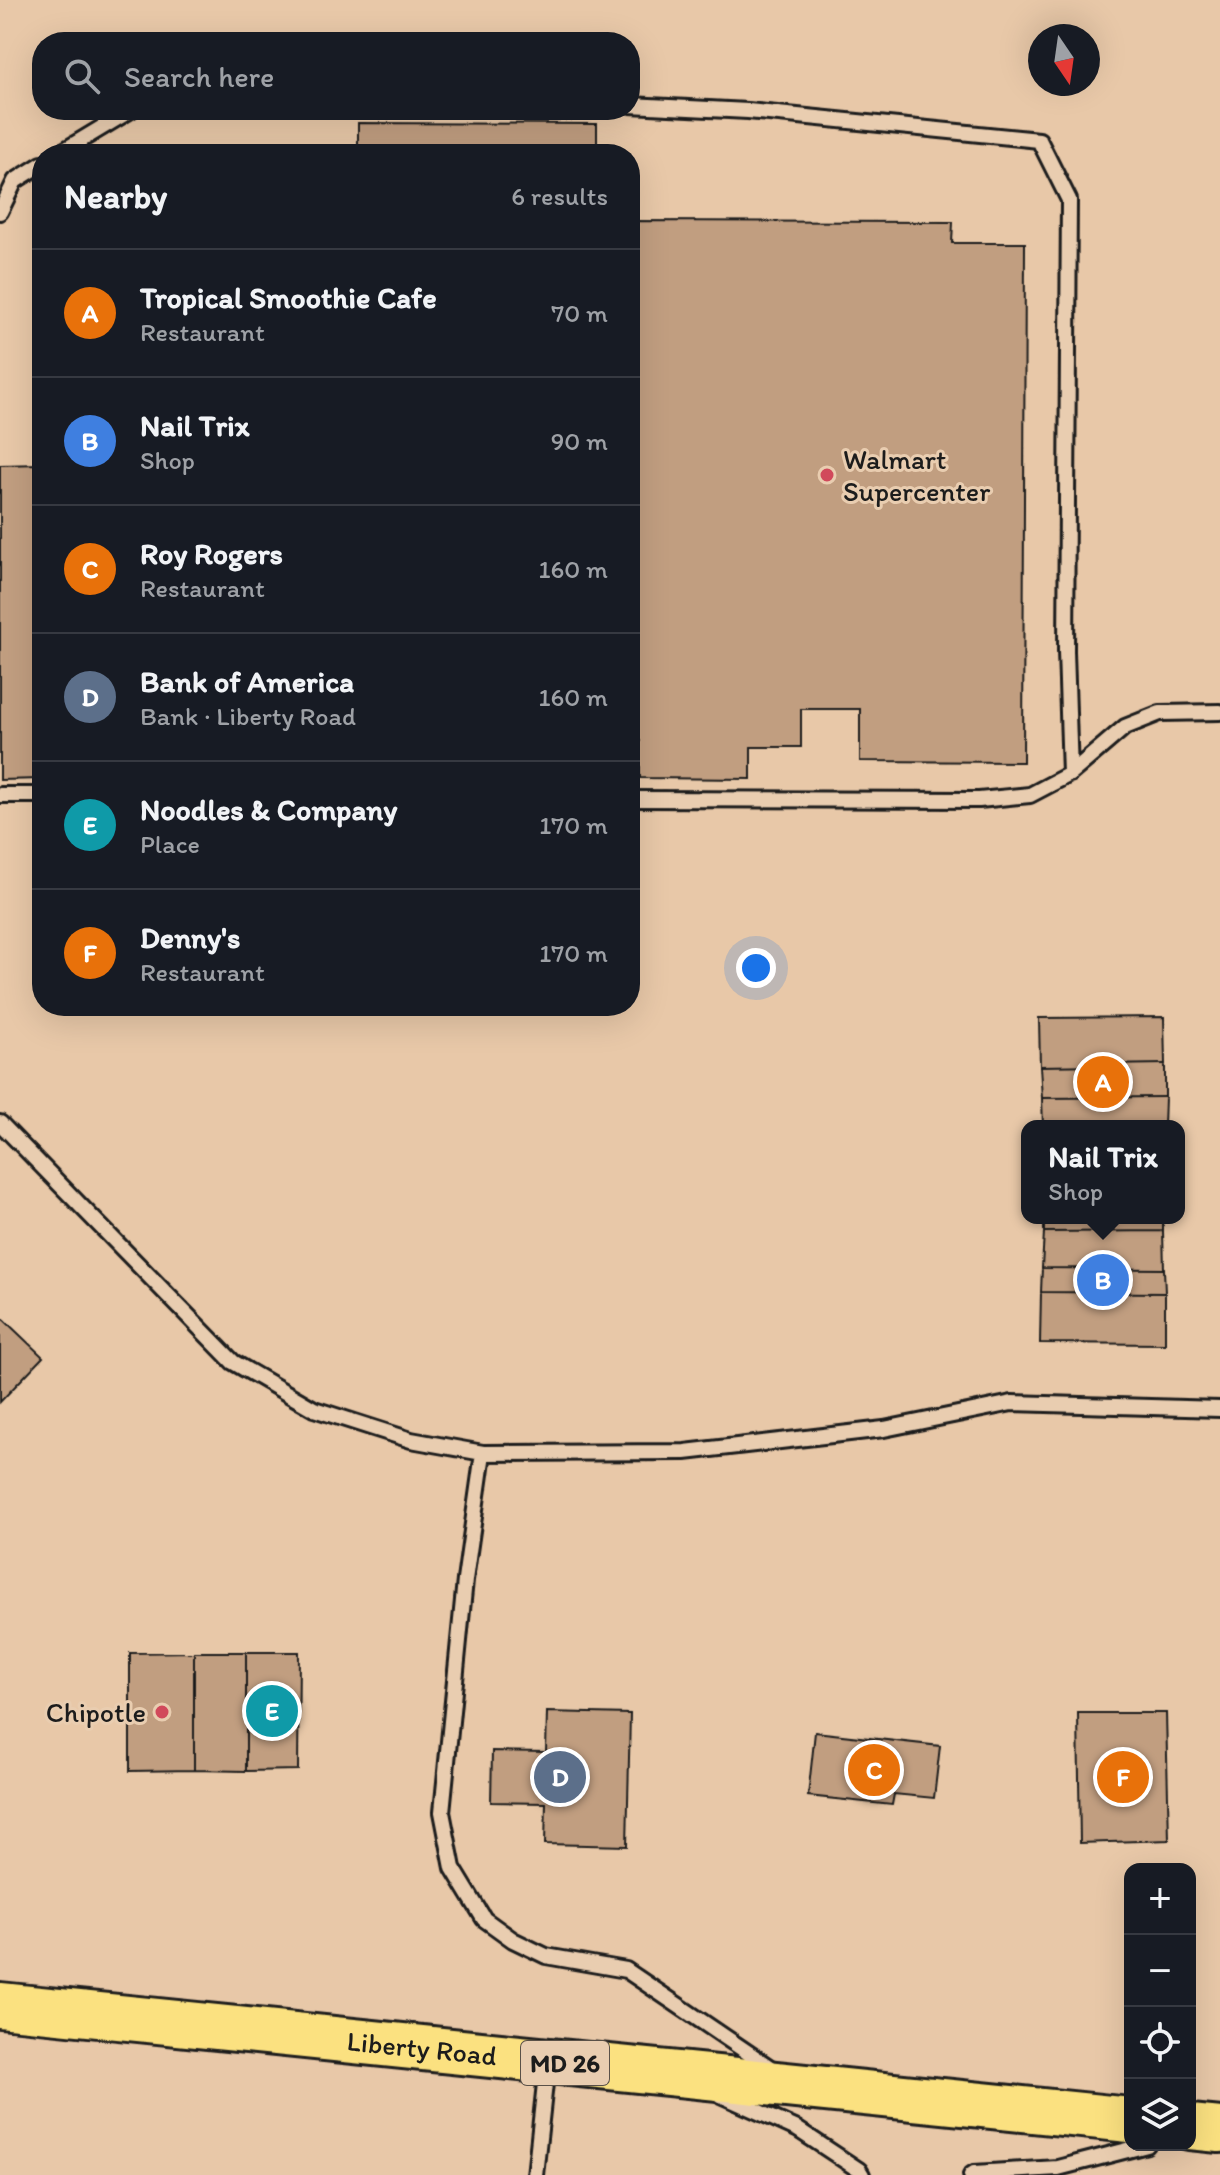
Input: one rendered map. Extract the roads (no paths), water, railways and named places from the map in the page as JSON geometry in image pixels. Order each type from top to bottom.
[{"type":"main road","name":"Liberty Road","points":[[0,2005],[1124,2119]]},
{"type":"lane","points":[[640,106],[748,111],[1039,140],[1069,200],[1066,651],[1070,774]]},
{"type":"lane","points":[[75,144],[114,120]]},
{"type":"lane","points":[[0,212],[15,181],[32,170]]},
{"type":"lane","points":[[640,799],[979,800],[1030,795],[1070,774],[1125,727],[1160,713],[1220,712]]},
{"type":"lane","points":[[0,795],[32,795]]},
{"type":"lane","points":[[0,1123],[233,1362],[314,1409],[411,1440],[483,1453],[685,1452],[884,1429],[1012,1403],[1220,1409]]},
{"type":"lane","points":[[483,1453],[465,1580],[442,1812],[453,1868],[484,1919],[513,1940],[546,1956],[626,1970],[799,2087]]},
{"type":"lane","points":[[535,2175],[548,2061]]},
{"type":"lane","points":[[673,2074],[797,2129],[862,2175]]},
{"type":"lane","points":[[971,2175],[1058,2168],[1124,2151]]},
{"type":"place","name":"Walmart Supercenter","points":[[827,475]]},
{"type":"place","name":"Tropical Smoothie Cafe","points":[[1103,1082]]},
{"type":"place","name":"Nail Trix","points":[[1103,1280]]},
{"type":"place","name":"Noodles & Company","points":[[272,1711]]},
{"type":"place","name":"Chipotle","points":[[162,1712]]},
{"type":"place","name":"Roy Rogers","points":[[874,1770]]},
{"type":"place","name":"Bank of America","points":[[560,1777]]},
{"type":"place","name":"Denny's","points":[[1123,1777]]}]
